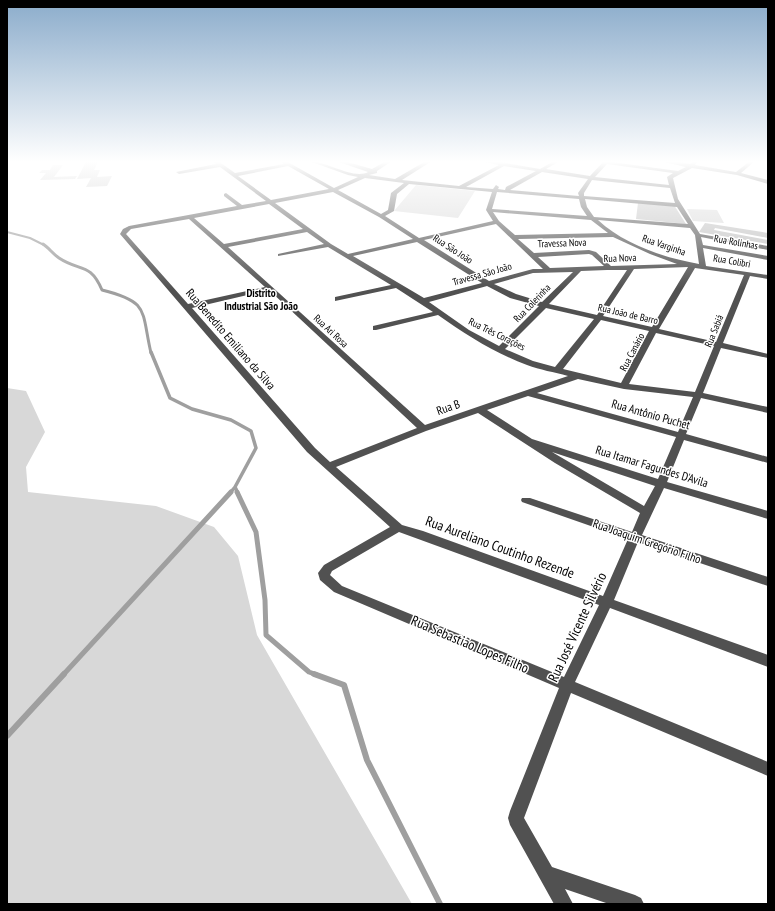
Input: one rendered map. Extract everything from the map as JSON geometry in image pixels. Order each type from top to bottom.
[{"type":"street","points":[[237,204],[241,207]]},
{"type":"street","points":[[189,216],[261,204]]},
{"type":"street","name":"Rua Três Corações","points":[[271,204],[329,245],[423,301],[466,332],[500,350],[530,363],[577,376],[624,386],[699,395],[768,410]]},
{"type":"street","name":"Rua São João","points":[[358,204],[420,240],[487,283]]},
{"type":"street","points":[[381,216],[391,211],[392,204]]},
{"type":"street","points":[[491,204],[489,210],[496,222],[548,270]]},
{"type":"street","name":"Rua Varginha","points":[[583,204],[584,208],[592,218],[615,235],[654,254],[693,265]]},
{"type":"street","points":[[678,204],[698,236],[703,266]]},
{"type":"street","points":[[489,210],[692,226]]},
{"type":"street","name":"Rua Benedito Emiliano da Silva","points":[[189,216],[129,228],[124,230],[123,234],[311,450],[329,466]]},
{"type":"street","name":"Rua Ari Rosa","points":[[189,216],[224,246],[423,429]]},
{"type":"street","points":[[346,256],[496,222]]},
{"type":"street","points":[[224,246],[308,230]]},
{"type":"street","points":[[513,237],[615,235]]},
{"type":"street","points":[[698,236],[768,248]]},
{"type":"street","points":[[280,255],[329,245]]},
{"type":"street","name":"Rua Rolinhas","points":[[700,246],[768,258]]},
{"type":"street","name":"Travessa Nova","points":[[532,255],[589,252],[594,253],[610,269]]},
{"type":"street","name":"Rua Colibri","points":[[693,265],[768,277]]},
{"type":"street","name":"Rua Nova","points":[[548,270],[693,265]]},
{"type":"street","name":"Rua Canário","points":[[624,386],[654,330],[693,265]]},
{"type":"street","points":[[557,371],[599,317],[631,268]]},
{"type":"street","name":"Travessa São João","points":[[423,301],[525,272],[548,270]]},
{"type":"street","name":"Rua Colerinha","points":[[500,350],[578,270]]},
{"type":"street","name":"Rua Sabiá","points":[[699,395],[748,274]]},
{"type":"street","name":"Rua João de Barro","points":[[487,283],[513,296],[544,305],[768,356]]},
{"type":"street","points":[[338,299],[398,286]]},
{"type":"street","points":[[187,307],[270,288]]},
{"type":"street","points":[[376,328],[439,313]]},
{"type":"street","name":"Rua B","points":[[329,466],[423,429],[577,376]]},
{"type":"street","name":"Rua Antônio Puchet","points":[[528,393],[768,460]]},
{"type":"street","name":"Rua José Vicente Silvério","points":[[564,904],[518,825],[516,818],[567,685],[636,538],[646,512],[661,484],[699,395]]},
{"type":"street","points":[[480,410],[559,461],[646,512]]},
{"type":"street","name":"Rua Itamar Fagundes D'Avila","points":[[528,441],[661,484],[768,515]]},
{"type":"street","name":"Rua Aureliano Coutinho Rezende","points":[[329,466],[398,528],[419,534],[607,601],[768,661]]},
{"type":"street","name":"Rua Joaquim Gregório Filho","points":[[526,500],[768,582]]},
{"type":"street","name":"Rua Sebastião Lopes Filho","points":[[398,528],[328,568],[324,572],[324,577],[338,588],[768,769]]},
{"type":"street","points":[[546,874],[635,904]]},
{"type":"shaded area","points":[[400,204],[467,204],[458,218],[394,211]]},
{"type":"shaded area","points":[[687,209],[717,210],[724,223],[693,221]]},
{"type":"shaded area","points":[[7,388],[26,391],[45,432],[26,467],[28,492],[156,506],[214,527],[238,556],[257,635],[412,904],[7,904]]},
{"type":"building","points":[[638,204],[674,205],[686,224],[636,219]]},
{"type":"building","points":[[705,223],[768,233],[768,238],[715,228],[714,230],[768,240],[768,244],[699,232]]},
{"type":"waterway","points":[[7,232],[30,238],[44,245]]},
{"type":"waterway","points":[[43,244],[59,258],[89,271],[98,281],[102,290],[117,294],[136,304],[144,317],[151,353]]},
{"type":"waterway","points":[[151,352],[170,398],[192,409],[231,420],[251,431],[256,448],[235,487]]},
{"type":"waterway","points":[[230,493],[235,487]]},
{"type":"waterway","points":[[235,487],[238,493]]},
{"type":"waterway","points":[[63,675],[231,492]]},
{"type":"waterway","points":[[237,492],[256,532],[265,600],[266,635],[309,672],[317,675]]},
{"type":"waterway","points":[[7,736],[64,674]]},
{"type":"waterway","points":[[314,674],[344,685],[367,760],[440,904]]},
{"type":"district","name":"Distrito Industrial São João","points":[[261,299]]}]
